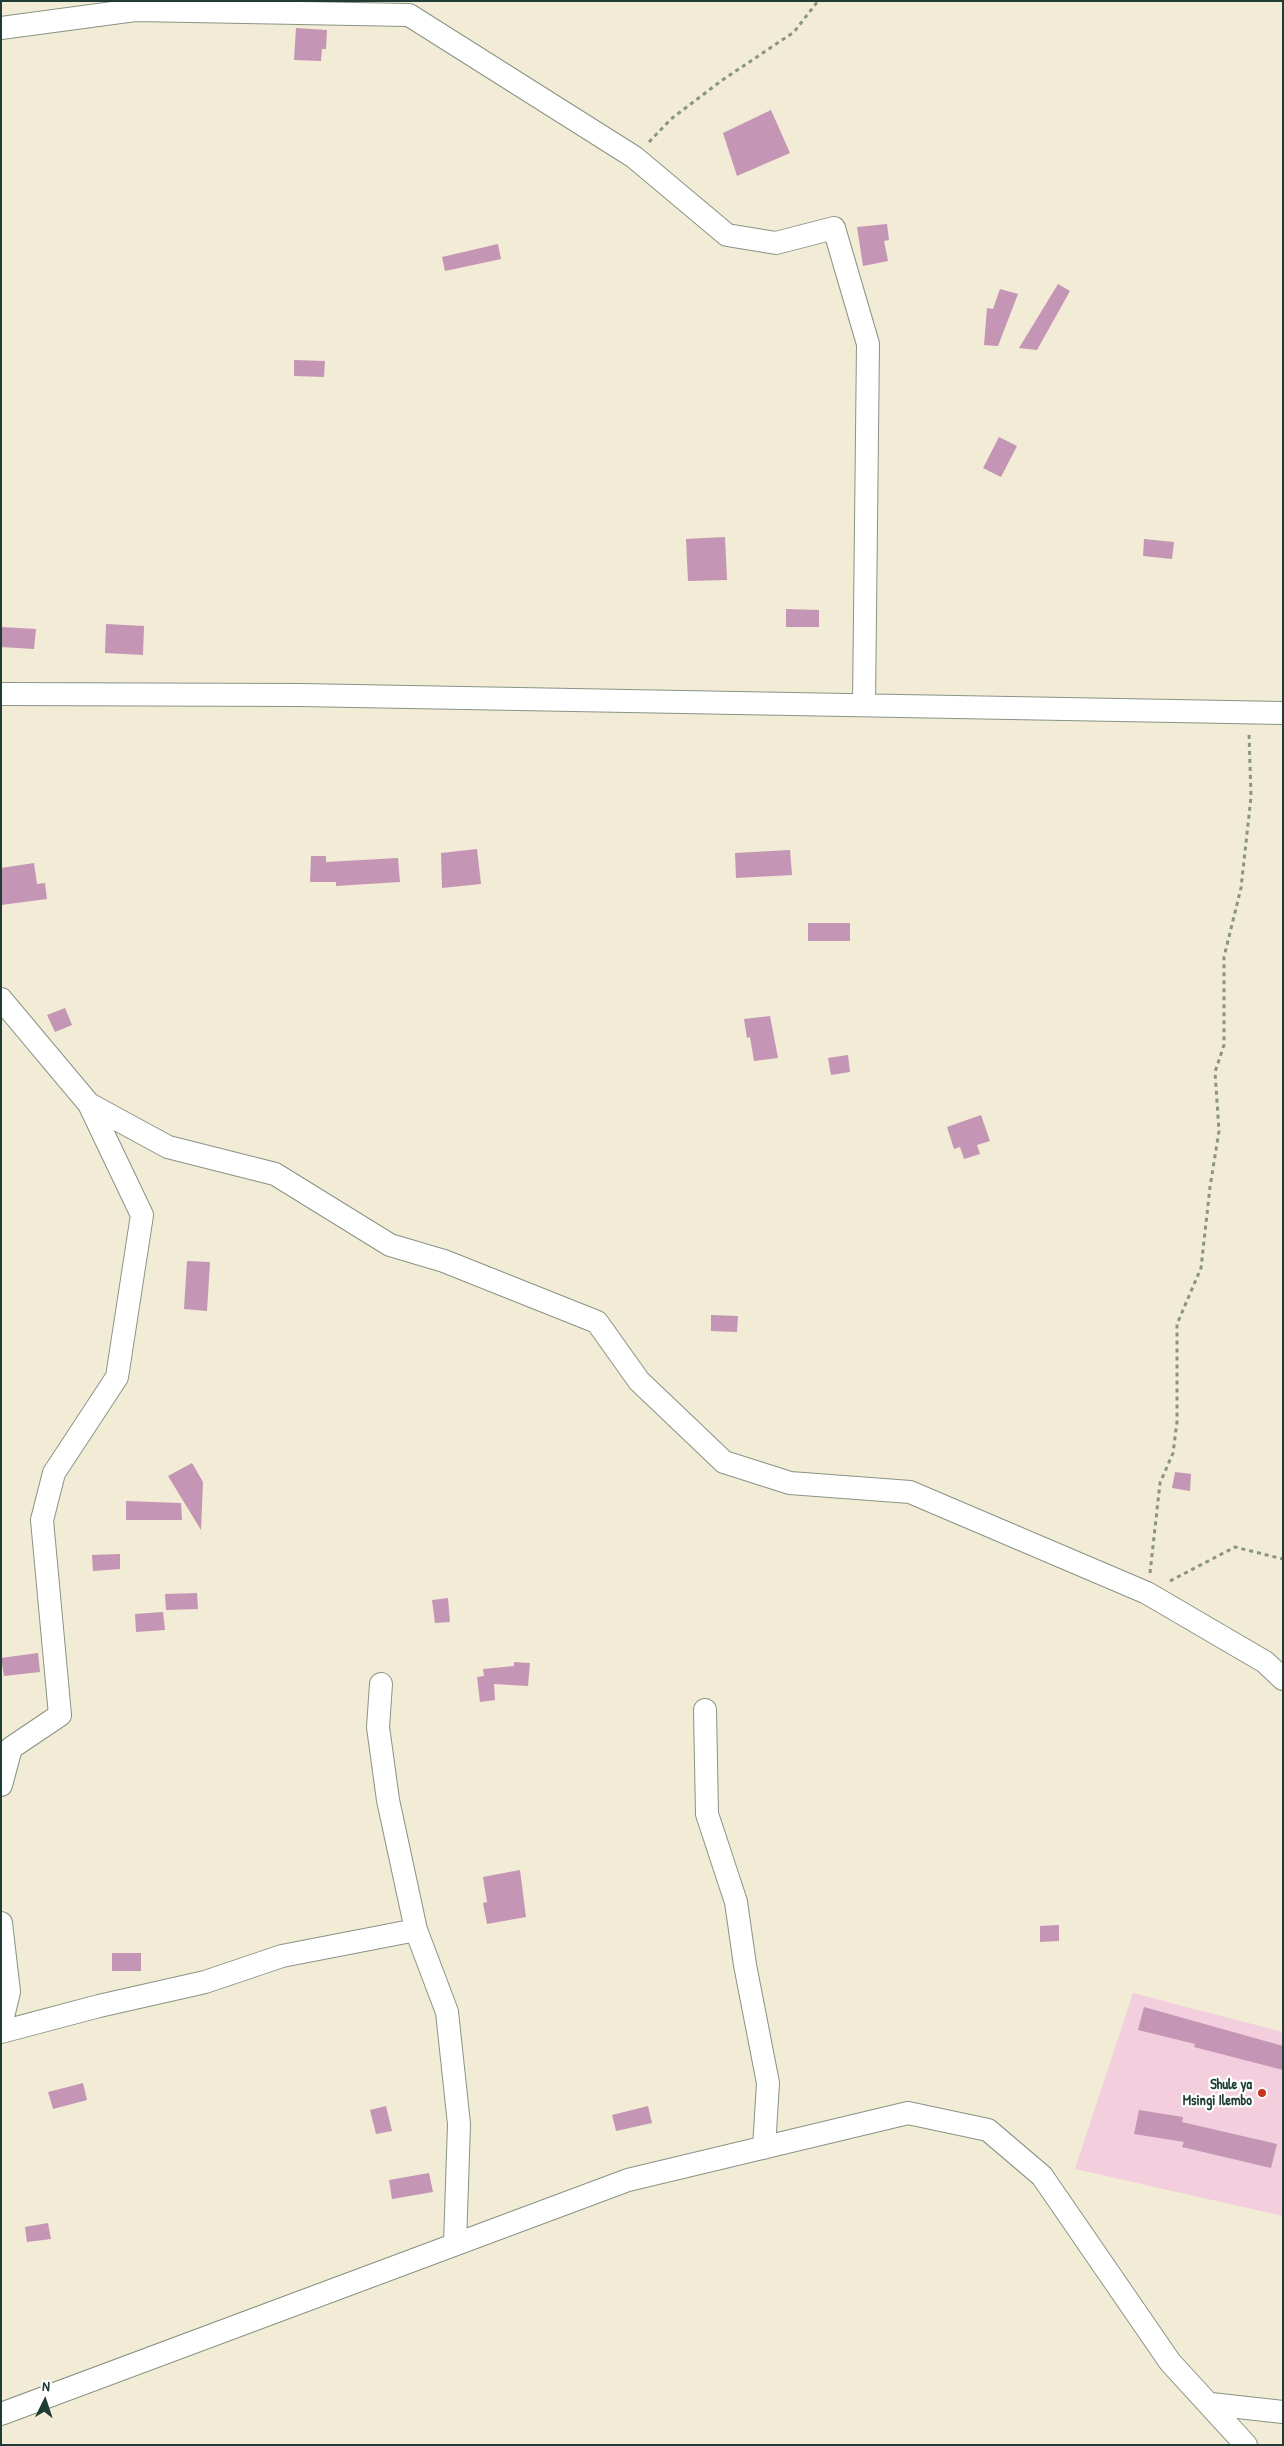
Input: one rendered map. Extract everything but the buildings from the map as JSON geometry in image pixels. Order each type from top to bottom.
[{"type":"street","points":[[1,28],[135,10],[409,15],[634,157],[727,235],[776,243],[834,228],[868,344],[864,704]]},
{"type":"street","points":[[1,694],[300,695],[1283,713]]},
{"type":"street","points":[[1,1000],[89,1104],[142,1216],[117,1377],[54,1473],[42,1520],[60,1715],[10,1748],[1,1785]]},
{"type":"street","points":[[89,1104],[168,1147],[275,1174],[390,1245],[444,1261],[597,1322],[639,1381],[724,1462],[790,1483],[910,1492],[1147,1593],[1265,1662],[1283,1679]]},
{"type":"street","points":[[381,1684],[378,1727],[388,1800],[416,1930],[447,2012],[459,2124],[455,2244]]},
{"type":"street","points":[[705,1710],[707,1814],[736,1902],[745,1965],[768,2083],[764,2148]]},
{"type":"street","points":[[1,1923],[9,1992],[1,2025]]},
{"type":"street","points":[[1,2032],[99,2006],[205,1982],[282,1956],[416,1930]]},
{"type":"street","points":[[1,2409],[2,2413],[628,2180],[908,2113],[988,2130],[1042,2176],[1170,2362],[1211,2404],[1246,2445]]},
{"type":"street","points":[[1211,2404],[1283,2412]]},
{"type":"path","points":[[634,157],[671,119],[720,81],[794,32],[818,1]]},
{"type":"path","points":[[1147,1593],[1160,1483],[1174,1453],[1177,1422],[1178,1324],[1202,1268],[1210,1187],[1219,1131],[1215,1072],[1224,1045],[1224,957],[1241,888],[1251,796],[1248,713]]},
{"type":"path","points":[[1147,1593],[1236,1547],[1283,1559]]},
{"type":"shaded area","points":[[1133,1993],[1283,2032],[1283,2216],[1075,2169]]},
{"type":"place","name":"Shule ya Msingi Ilembo","points":[[1262,2093]]}]
